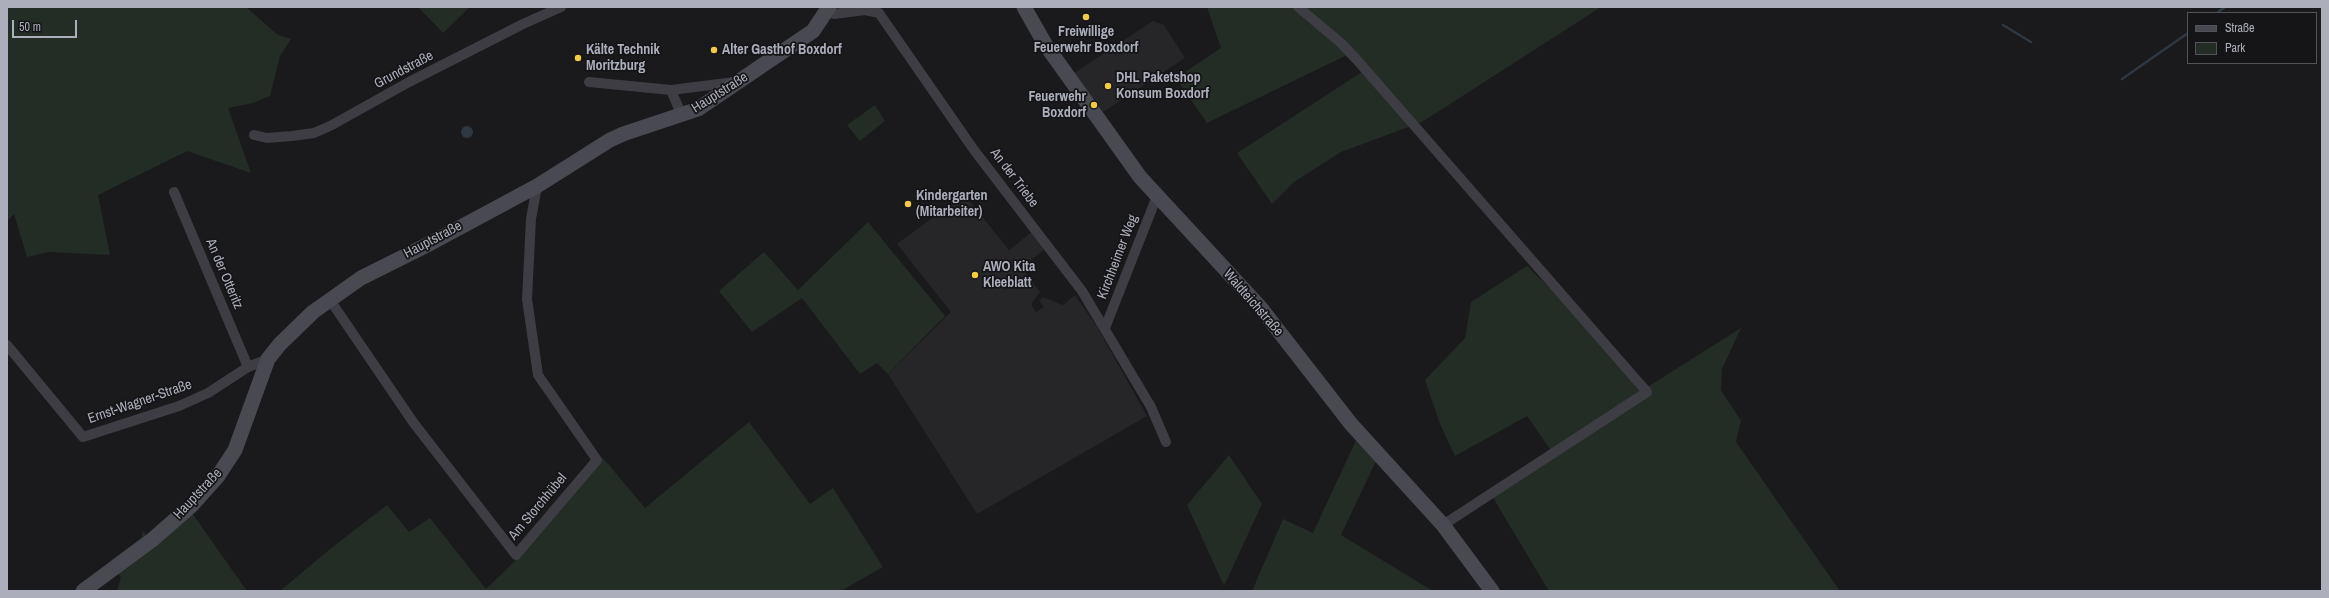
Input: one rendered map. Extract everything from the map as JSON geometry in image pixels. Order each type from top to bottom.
[{"type":"street","name":"Grundstraße","points":[[254,135],[267,138],[292,136],[314,133],[332,126],[409,82],[523,24],[562,7]]},
{"type":"street","name":"Waldteichstraße","points":[[1024,7],[1059,63],[1140,177],[1260,307],[1351,424],[1443,525],[1492,591]]},
{"type":"street","points":[[1298,7],[1341,43],[1357,60],[1647,392],[1443,525]]},
{"type":"street","name":"Hauptstraße","points":[[84,591],[122,565],[192,505],[218,476],[235,450],[268,359],[298,326],[330,300],[361,278],[432,243],[537,186],[623,134],[682,116],[698,109],[813,31],[828,9]]},
{"type":"street","name":"An der Triebe","points":[[828,9],[834,14],[865,10],[879,13],[974,150],[1082,291],[1151,408],[1166,442]]},
{"type":"street","points":[[589,82],[671,90],[739,82]]},
{"type":"street","points":[[671,90],[682,116]]},
{"type":"street","name":"Am Storchhübel","points":[[330,300],[413,422],[516,555],[597,460],[538,375],[527,299],[531,219],[537,186]]},
{"type":"street","name":"An der Otteritz","points":[[174,192],[248,367]]},
{"type":"street","name":"Kirchheimer Weg","points":[[1104,326],[1157,196]]},
{"type":"street","name":"Ernst-Wagner-Straße","points":[[7,345],[83,437],[178,406],[208,393],[248,367],[268,359]]},
{"type":"shaded area","points":[[1153,21],[1164,25],[1185,58],[1103,112],[1074,73]]},
{"type":"shaded area","points":[[467,126],[471,128],[473,132],[471,136],[467,138],[463,136],[461,132],[463,128]]},
{"type":"shaded area","points":[[964,194],[1009,250],[1032,232],[1044,250],[1021,267],[1040,292],[1031,304],[1036,312],[1044,307],[1039,301],[1043,297],[1063,305],[1075,295],[1097,327],[1147,416],[977,514],[888,374],[951,312],[897,244]]},
{"type":"green space","points":[[7,7],[246,7],[278,35],[291,39],[280,56],[270,96],[253,103],[228,108],[251,173],[187,151],[98,195],[110,255],[48,252],[27,257],[14,214],[7,221]]},
{"type":"green space","points":[[418,7],[470,7],[443,33]]},
{"type":"green space","points":[[1207,7],[1601,7],[1422,122],[1341,152],[1294,182],[1272,204],[1237,153],[1362,72],[1347,55],[1207,123],[1176,78],[1221,48]]},
{"type":"green space","points":[[875,105],[885,121],[860,141],[847,125]]},
{"type":"green space","points":[[868,222],[945,316],[888,374],[877,363],[860,374],[802,298],[752,332],[719,291],[764,252],[798,290]]},
{"type":"green space","points":[[1527,266],[1649,386],[1741,328],[1722,369],[1721,390],[1741,421],[1736,442],[1840,591],[1549,591],[1492,496],[1550,449],[1527,416],[1455,456],[1440,424],[1425,380],[1465,338],[1471,302]]},
{"type":"green space","points":[[749,422],[810,504],[833,488],[883,567],[841,591],[280,591],[330,549],[387,505],[409,532],[430,518],[486,589],[520,556],[603,458],[645,508]]},
{"type":"green space","points":[[1357,438],[1377,459],[1341,535],[1433,591],[1252,591],[1283,519],[1313,533]]},
{"type":"green space","points":[[1229,455],[1262,504],[1224,586],[1187,505]]},
{"type":"green space","points":[[192,513],[247,591],[117,591],[121,578],[110,561],[141,538],[143,531],[152,540]]},
{"type":"waterway","points":[[2218,12],[2225,7]]},
{"type":"waterway","points":[[2003,25],[2031,42]]},
{"type":"waterway","points":[[2122,79],[2187,34]]},
{"type":"place","name":"Freiwillige Feuerwehr Boxdorf","points":[[1086,17]]},
{"type":"place","name":"Alter Gasthof Boxdorf","points":[[714,50]]},
{"type":"place","name":"Kälte Technik Moritzburg","points":[[578,58]]},
{"type":"place","name":"DHL Paketshop Konsum Boxdorf","points":[[1108,86]]},
{"type":"place","name":"Feuerwehr Boxdorf","points":[[1094,105]]},
{"type":"place","name":"Kindergarten (Mitarbeiter)","points":[[908,204]]},
{"type":"place","name":"AWO Kita Kleeblatt","points":[[975,275]]}]
